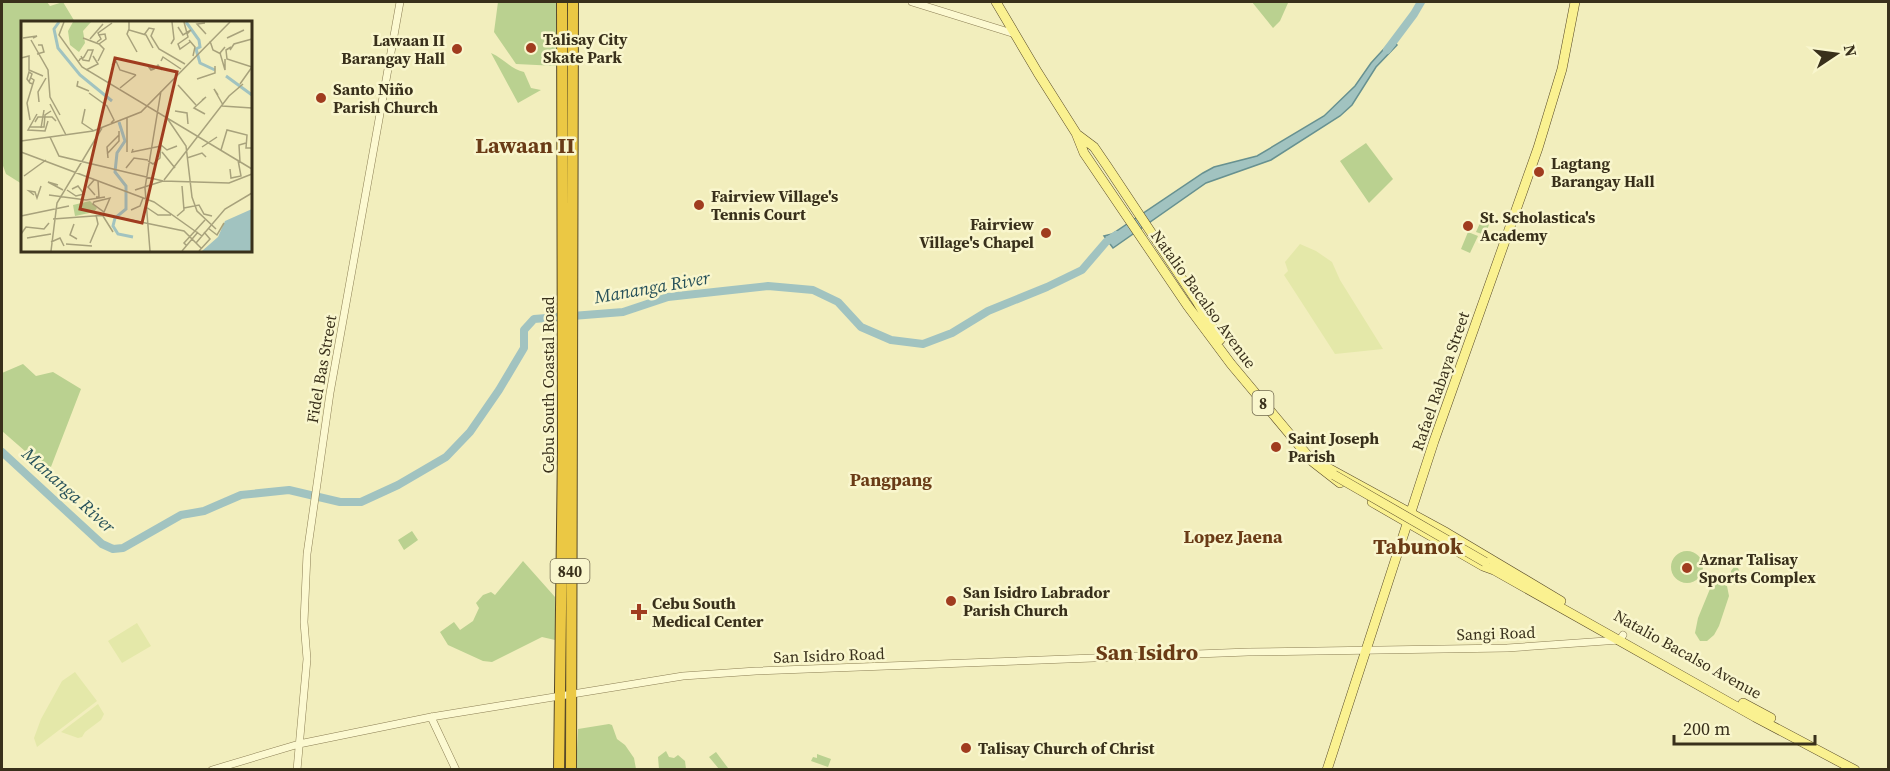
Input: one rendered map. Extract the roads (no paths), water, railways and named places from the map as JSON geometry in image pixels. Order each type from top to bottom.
[{"type":"highway","name":"Cebu South Coastal Road","points":[[559,770],[565,696],[567,447],[567,221],[562,2]]},
{"type":"highway","name":"Cebu South Coastal Road","points":[[567,221],[573,2]]},
{"type":"highway","name":"Cebu South Coastal Road","points":[[565,696],[571,770]]},
{"type":"main road","name":"Natalio Bacalso Avenue","points":[[996,2],[1076,133],[1084,153],[1097,172],[1235,361],[1324,469],[1495,567]]},
{"type":"main road","name":"Rafael Rabaya Street","points":[[1327,770],[1466,348],[1538,148],[1562,69],[1575,2]]},
{"type":"main road","name":"Natalio Bacalso Avenue","points":[[1076,133],[1094,147],[1107,166],[1191,302]]},
{"type":"main road","name":"Natalio Bacalso Avenue","points":[[1324,469],[1621,638],[1864,770]]},
{"type":"main road","name":"Natalio Bacalso Avenue","points":[[1621,638],[1755,717],[1855,770]]},
{"type":"street","name":"Fidel Bas Street","points":[[297,770],[307,659],[304,622],[307,554],[323,439],[400,2]]},
{"type":"street","points":[[912,2],[1016,34]]},
{"type":"street","name":"Sangi Road","points":[[1366,650],[1508,648],[1621,638]]},
{"type":"street","name":"San Isidro Road","points":[[212,770],[299,744],[431,717],[683,676],[756,671],[1248,652],[1366,650]]},
{"type":"street","points":[[431,717],[456,770]]},
{"type":"water","points":[[1392,40],[1397,45],[1376,67],[1352,105],[1340,116],[1271,160],[1206,183],[1113,248],[1104,236],[1112,234],[1214,167],[1257,156],[1324,116],[1355,86],[1371,63]]},
{"type":"waterway","name":"Mananga River","points":[[1387,50],[1421,2]]},
{"type":"waterway","name":"Mananga River","points":[[2,452],[102,544],[113,549],[123,548],[181,515],[204,511],[241,495],[289,490],[340,502],[361,502],[398,485],[446,457],[470,432],[524,348],[524,330],[534,319],[623,312],[668,297],[768,286],[813,290],[838,302],[861,327],[891,340],[923,344],[952,333],[988,311],[1082,270],[1106,242],[1116,235]]},
{"type":"place","name":"Talisay City Skate Park","points":[[531,48]]},
{"type":"place","name":"Lawaan II Barangay Hall","points":[[457,49]]},
{"type":"place","name":"Santo Niño Parish Church","points":[[321,98]]},
{"type":"place","name":"Lagtang Barangay Hall","points":[[1539,172]]},
{"type":"place","name":"Fairview Village's Tennis Court","points":[[699,205]]},
{"type":"place","name":"St. Scholastica's Academy","points":[[1468,226]]},
{"type":"place","name":"Fairview Village's Chapel","points":[[1046,233]]},
{"type":"place","name":"Saint Joseph Parish","points":[[1276,447]]},
{"type":"place","name":"Aznar Talisay Sports Complex","points":[[1687,568]]},
{"type":"place","name":"San Isidro Labrador Parish Church","points":[[951,601]]},
{"type":"place","name":"Cebu South Medical Center","points":[[639,612]]},
{"type":"place","name":"Talisay Church of Christ","points":[[966,748]]},
{"type":"district","name":"Lawaan II","points":[[525,145]]},
{"type":"district","name":"Pangpang","points":[[891,479]]},
{"type":"district","name":"Lopez Jaena","points":[[1233,536]]},
{"type":"district","name":"Tabunok","points":[[1418,546]]},
{"type":"district","name":"San Isidro","points":[[1147,652]]}]
